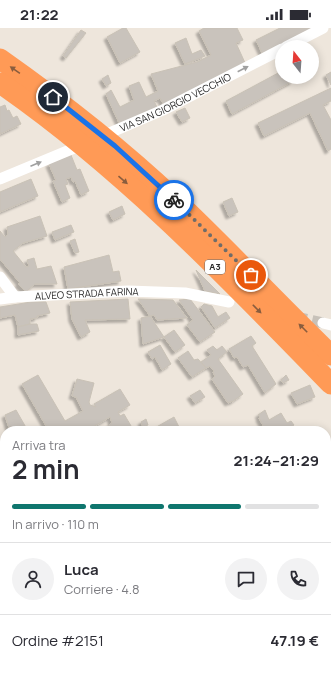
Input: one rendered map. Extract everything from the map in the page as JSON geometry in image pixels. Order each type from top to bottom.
[{"type":"highway","name":"A3","points":[[0,59],[53,97],[115,146],[179,204],[331,355]]},
{"type":"highway","name":"A3","points":[[0,83],[72,136],[126,182],[192,244],[331,384]]},
{"type":"street","points":[[300,40],[323,28]]},
{"type":"street","name":"VIA SAN GIORGIO VECCHIO","points":[[0,179],[163,110],[275,53]]},
{"type":"street","points":[[0,278],[15,297]]},
{"type":"street","name":"ALVEO STRADA FARINA","points":[[0,299],[128,291],[185,293],[229,302]]},
{"type":"building","points":[[123,28],[126,28],[140,52],[120,63],[107,37]]},
{"type":"building","points":[[204,28],[237,28],[243,40],[236,43],[246,65],[164,105],[160,98],[154,101],[157,107],[120,125],[106,94],[111,90],[120,107],[134,100],[129,86],[139,82],[146,97],[158,91],[151,74],[197,62],[211,55],[199,31]]},
{"type":"building","points":[[280,28],[311,28],[291,40],[275,40],[275,48],[263,55],[256,40]]},
{"type":"building","points":[[81,30],[86,33],[66,58],[63,56]]},
{"type":"building","points":[[186,38],[192,54],[201,50],[205,56],[185,64],[175,43]]},
{"type":"building","points":[[331,72],[331,85],[326,75]]},
{"type":"building","points":[[108,75],[111,83],[106,86],[102,79]]},
{"type":"building","points":[[275,75],[275,84],[287,84],[232,114],[226,101]]},
{"type":"building","points":[[331,88],[331,101],[323,105],[331,120],[331,149],[328,151],[310,113],[264,136],[258,123]]},
{"type":"building","points":[[5,105],[7,111],[9,110],[13,118],[17,116],[21,124],[0,134],[0,107]]},
{"type":"building","points":[[185,108],[190,118],[182,122],[176,112]]},
{"type":"building","points":[[71,155],[77,170],[80,169],[89,191],[81,195],[75,181],[73,182],[71,177],[66,179],[68,184],[65,185],[70,198],[62,202],[53,181],[56,180],[49,164]]},
{"type":"building","points":[[31,179],[38,196],[0,212],[0,192]]},
{"type":"building","points":[[232,198],[238,212],[229,216],[223,202]]},
{"type":"building","points":[[122,206],[125,214],[113,220],[109,212]]},
{"type":"building","points":[[40,216],[47,236],[23,243],[13,251],[26,267],[29,266],[27,260],[34,258],[37,269],[51,266],[57,284],[35,284],[26,292],[18,284],[20,283],[0,259],[0,231],[5,237],[8,234],[7,227]]},
{"type":"building","points":[[71,225],[74,232],[55,240],[52,232]]},
{"type":"building","points":[[75,239],[79,252],[75,253],[70,241]]},
{"type":"building","points":[[109,255],[113,272],[119,271],[121,281],[68,289],[64,267]]},
{"type":"building","points":[[196,270],[220,294],[205,291]]},
{"type":"building","points":[[128,299],[130,319],[85,320],[90,332],[81,337],[72,319],[70,302]]},
{"type":"building","points":[[138,299],[173,300],[187,318],[157,320],[154,315],[150,316]]},
{"type":"building","points":[[190,299],[215,332],[200,342],[187,325],[193,320],[179,300]]},
{"type":"building","points":[[31,302],[46,302],[50,313],[30,319],[30,324],[18,327],[15,315],[0,318],[0,307]]},
{"type":"building","points":[[204,304],[212,306],[218,317],[226,312],[230,318],[215,328],[201,307]]},
{"type":"building","points":[[150,316],[164,337],[143,344],[141,318]]},
{"type":"building","points":[[37,324],[39,331],[18,335],[18,327]]},
{"type":"building","points":[[174,330],[185,345],[175,352],[164,337]]},
{"type":"building","points":[[251,336],[256,343],[252,346],[276,384],[265,393],[248,365],[243,367],[237,357],[234,358],[229,349]]},
{"type":"building","points":[[160,345],[171,364],[162,370],[155,357],[152,359],[148,352]]},
{"type":"building","points":[[213,346],[217,350],[222,346],[227,352],[218,359],[243,394],[232,402],[228,403],[212,379],[215,376],[214,371],[210,366],[206,368],[201,362],[211,355],[207,350]]},
{"type":"building","points":[[188,351],[194,360],[198,359],[206,368],[192,377],[178,358]]},
{"type":"building","points":[[38,375],[65,421],[83,411],[76,397],[72,396],[77,379],[94,383],[89,402],[90,405],[96,407],[94,404],[120,389],[130,405],[118,412],[120,416],[124,414],[131,426],[108,426],[112,423],[110,417],[95,426],[46,426],[22,384]]},
{"type":"building","points":[[286,375],[289,380],[283,383],[281,380]]},
{"type":"building","points":[[310,385],[315,397],[297,404],[291,393]]},
{"type":"building","points":[[200,390],[205,397],[195,403],[190,396]]},
{"type":"building","points":[[16,410],[25,426],[8,426],[5,415]]},
{"type":"building","points":[[265,410],[269,420],[281,413],[287,423],[291,421],[294,425],[263,426],[258,415]]},
{"type":"building","points":[[174,417],[178,426],[158,426]]},
{"type":"building","points":[[146,419],[148,425],[143,426],[141,422]]},
{"type":"tunnel","points":[[296,317],[323,323]]},
{"type":"way so far","points":[[174,200],[251,275]]},
{"type":"route","points":[[53,97],[115,146],[174,200]]}]
